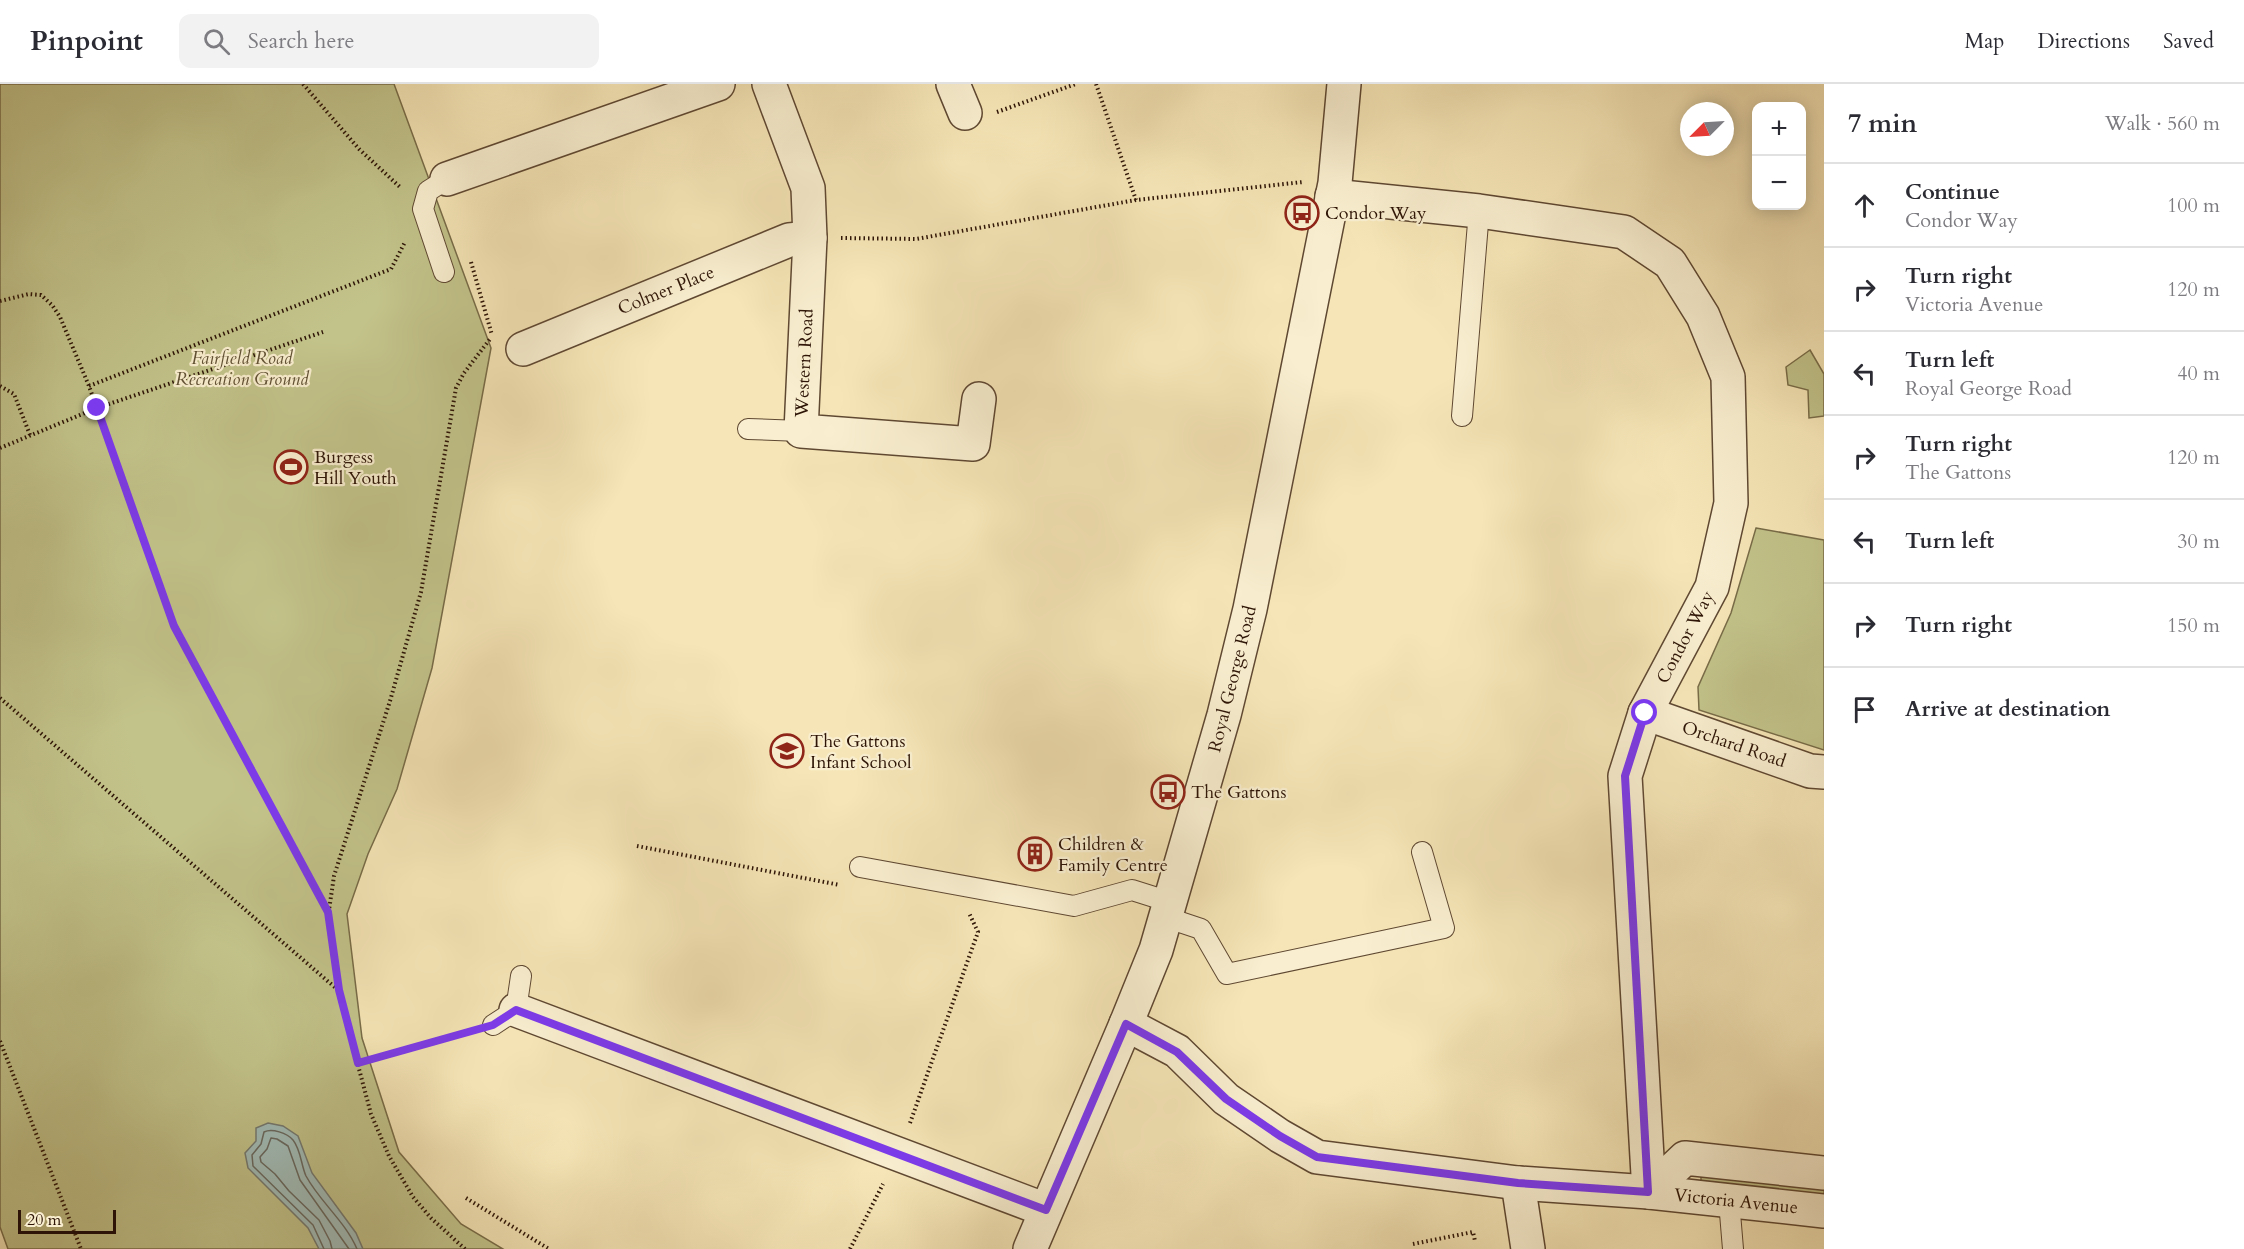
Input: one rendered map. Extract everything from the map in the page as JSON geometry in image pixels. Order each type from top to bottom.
[{"type":"street","points":[[447,179],[718,84]]},
{"type":"street","name":"Western Road","points":[[768,84],[807,188],[810,238],[801,431],[973,444],[979,399]]},
{"type":"street","name":"Royal George Road","points":[[1030,1249],[1156,950],[1224,715],[1250,609],[1333,190],[1344,84]]},
{"type":"street","name":"Condor Way","points":[[1333,190],[1624,232],[1670,263],[1703,316],[1728,377],[1731,503],[1712,588],[1645,713],[1625,776],[1648,1192]]},
{"type":"street","name":"Colmer Place","points":[[523,349],[789,240],[810,238]]},
{"type":"street","name":"Orchard Road","points":[[1645,713],[1810,771],[1824,771]]},
{"type":"street","points":[[505,1017],[898,1154],[1046,1210]]},
{"type":"street","name":"Victoria Avenue","points":[[1126,1024],[1177,1052],[1226,1099],[1280,1136],[1317,1157],[1518,1183],[1648,1192],[1824,1211]]},
{"type":"street","name":"Victoria Avenue","points":[[1648,1192],[1685,1158],[1824,1173]]},
{"type":"street","points":[[1518,1183],[1528,1249]]},
{"type":"lane","points":[[444,272],[423,209],[428,191],[447,179]]},
{"type":"lane","points":[[1462,416],[1479,211]]},
{"type":"lane","points":[[748,429],[801,431]]},
{"type":"lane","points":[[860,867],[1074,906],[1132,891],[1201,929],[1227,974],[1444,928],[1422,852]]},
{"type":"lane","points":[[505,1017],[521,976]]},
{"type":"lane","points":[[1729,1201],[1733,1249]]},
{"type":"path","points":[[89,386],[391,269],[423,209],[359,149],[303,84]]},
{"type":"path","points":[[959,99],[968,122],[1076,84]]},
{"type":"path","points":[[1096,84],[1136,200]]},
{"type":"path","points":[[810,238],[916,239],[1136,200],[1310,181],[1333,190]]},
{"type":"path","points":[[434,245],[447,244],[464,251],[474,267],[492,336],[464,373],[456,388],[421,592],[390,701],[334,876],[328,912],[339,990],[371,1114],[389,1156],[413,1197],[431,1218],[465,1249]]},
{"type":"path","points":[[0,301],[29,294],[41,295],[52,304],[60,317],[89,386],[174,626],[328,912]]},
{"type":"path","points":[[0,448],[97,408],[323,332]]},
{"type":"path","points":[[0,386],[14,394],[30,435]]},
{"type":"path","points":[[0,698],[339,990]]},
{"type":"path","points":[[637,846],[849,886]]},
{"type":"path","points":[[850,1249],[898,1154],[978,932],[967,909]]},
{"type":"path","points":[[358,1063],[505,1017]]},
{"type":"path","points":[[0,1041],[81,1249]]},
{"type":"path","points":[[466,1197],[549,1249]]},
{"type":"path","points":[[1413,1244],[1473,1232],[1475,1241]]},
{"type":"green space","name":"Fairfield Road Recreation Ground","points":[[0,84],[394,84],[491,348],[432,668],[397,789],[368,854],[347,914],[362,1038],[399,1152],[461,1224],[503,1249],[8,1249],[0,1227]]},
{"type":"green space","points":[[1810,350],[1824,374],[1824,416],[1809,418],[1808,390],[1788,385],[1786,367]]},
{"type":"green space","points":[[1756,528],[1824,540],[1824,750],[1699,710],[1698,687],[1731,613]]},
{"type":"green space","points":[[1701,1174],[1824,1187],[1824,1196],[1701,1183]]},
{"type":"water","points":[[268,1123],[283,1126],[298,1136],[312,1173],[356,1233],[363,1249],[319,1249],[308,1228],[248,1168],[245,1153],[256,1141],[256,1128]]},
{"type":"place","name":"Condor Way","points":[[1302,213]]},
{"type":"place","name":"Burgess Hill Youth","points":[[291,467]]},
{"type":"place","name":"The Gattons Infant School","points":[[787,751]]},
{"type":"place","name":"The Gattons","points":[[1168,792]]},
{"type":"place","name":"Children & Family Centre","points":[[1035,854]]},
{"type":"route","points":[[97,408],[174,626],[328,912],[339,990],[358,1063],[493,1025],[516,1010],[1046,1210],[1126,1024],[1177,1052],[1226,1099],[1280,1136],[1317,1157],[1518,1183],[1648,1192],[1625,776],[1645,713]]}]
